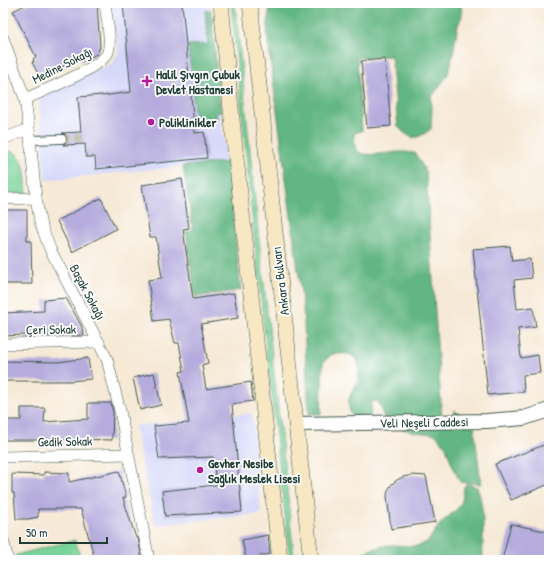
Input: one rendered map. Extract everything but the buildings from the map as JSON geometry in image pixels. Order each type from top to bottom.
[{"type":"main road","points":[[222,3],[233,130],[280,560]]},
{"type":"main road","name":"Ankara Bulvarı","points":[[250,3],[264,146],[312,560]]},
{"type":"street","name":"Medine Sokağı","points":[[25,99],[105,59],[108,52],[109,41],[105,3]]},
{"type":"street","name":"Başak Sokağı","points":[[3,38],[25,99],[40,222],[50,250],[107,359],[120,411],[149,560]]},
{"type":"street","points":[[3,139],[30,135],[62,139]]},
{"type":"street","points":[[3,199],[36,198]]},
{"type":"street","name":"Çeri Sokak","points":[[3,344],[99,342]]},
{"type":"street","name":"Veli Neşeli Caddesi","points":[[297,424],[487,421],[524,418],[549,410]]},
{"type":"street","name":"Gedik Sokak","points":[[3,457],[128,454]]},
{"type":"street","points":[[3,540],[8,560]]},
{"type":"shaded area","name":"Halil Şıvgın Çubuk Devlet Hastanesi","points":[[112,3],[210,3],[221,112],[221,126],[225,142],[227,162],[45,180],[39,98],[112,63],[118,53]]},
{"type":"shaded area","name":"Gevher Nesibe Sağlık Meslek Lisesi","points":[[252,413],[261,514],[155,525],[134,426]]},
{"type":"green space","points":[[231,3],[235,3],[294,560],[290,560],[255,245]]},
{"type":"green space","points":[[270,3],[461,3],[462,16],[458,25],[451,64],[447,76],[431,98],[431,129],[418,137],[411,137],[398,127],[391,56],[357,58],[362,131],[354,133],[354,139],[357,150],[365,154],[401,152],[415,153],[426,172],[442,420],[452,420],[454,410],[469,420],[474,426],[481,484],[460,482],[446,447],[435,434],[409,431],[396,427],[384,418],[377,401],[372,401],[369,427],[354,418],[350,411],[349,402],[358,379],[359,367],[355,358],[349,354],[332,354],[323,363],[321,414],[309,414],[303,308],[267,35]]},
{"type":"green space","points":[[211,10],[221,112],[216,113],[217,118],[195,120],[192,88],[200,87],[198,74],[191,74],[188,45],[208,44],[205,11]]},
{"type":"green space","points":[[10,151],[16,153],[20,157],[24,168],[27,193],[3,194],[3,152]]},
{"type":"green space","points":[[227,162],[241,290],[195,297],[186,231],[193,230],[183,166]]},
{"type":"green space","points":[[466,484],[477,487],[480,496],[483,514],[483,560],[363,560],[363,553],[369,550],[388,545],[419,546],[428,541],[440,524],[458,508],[462,501],[464,487]]},
{"type":"green space","points":[[75,540],[81,560],[17,560],[16,555]]},
{"type":"tunnel","points":[[62,139],[84,138]]},
{"type":"place","name":"Halil Şıvgın Çubuk Devlet Hastanesi","points":[[147,81]]},
{"type":"place","name":"Poliklinikler","points":[[151,122]]},
{"type":"place","name":"Gevher Nesibe Sağlık Meslek Lisesi","points":[[200,470]]}]
